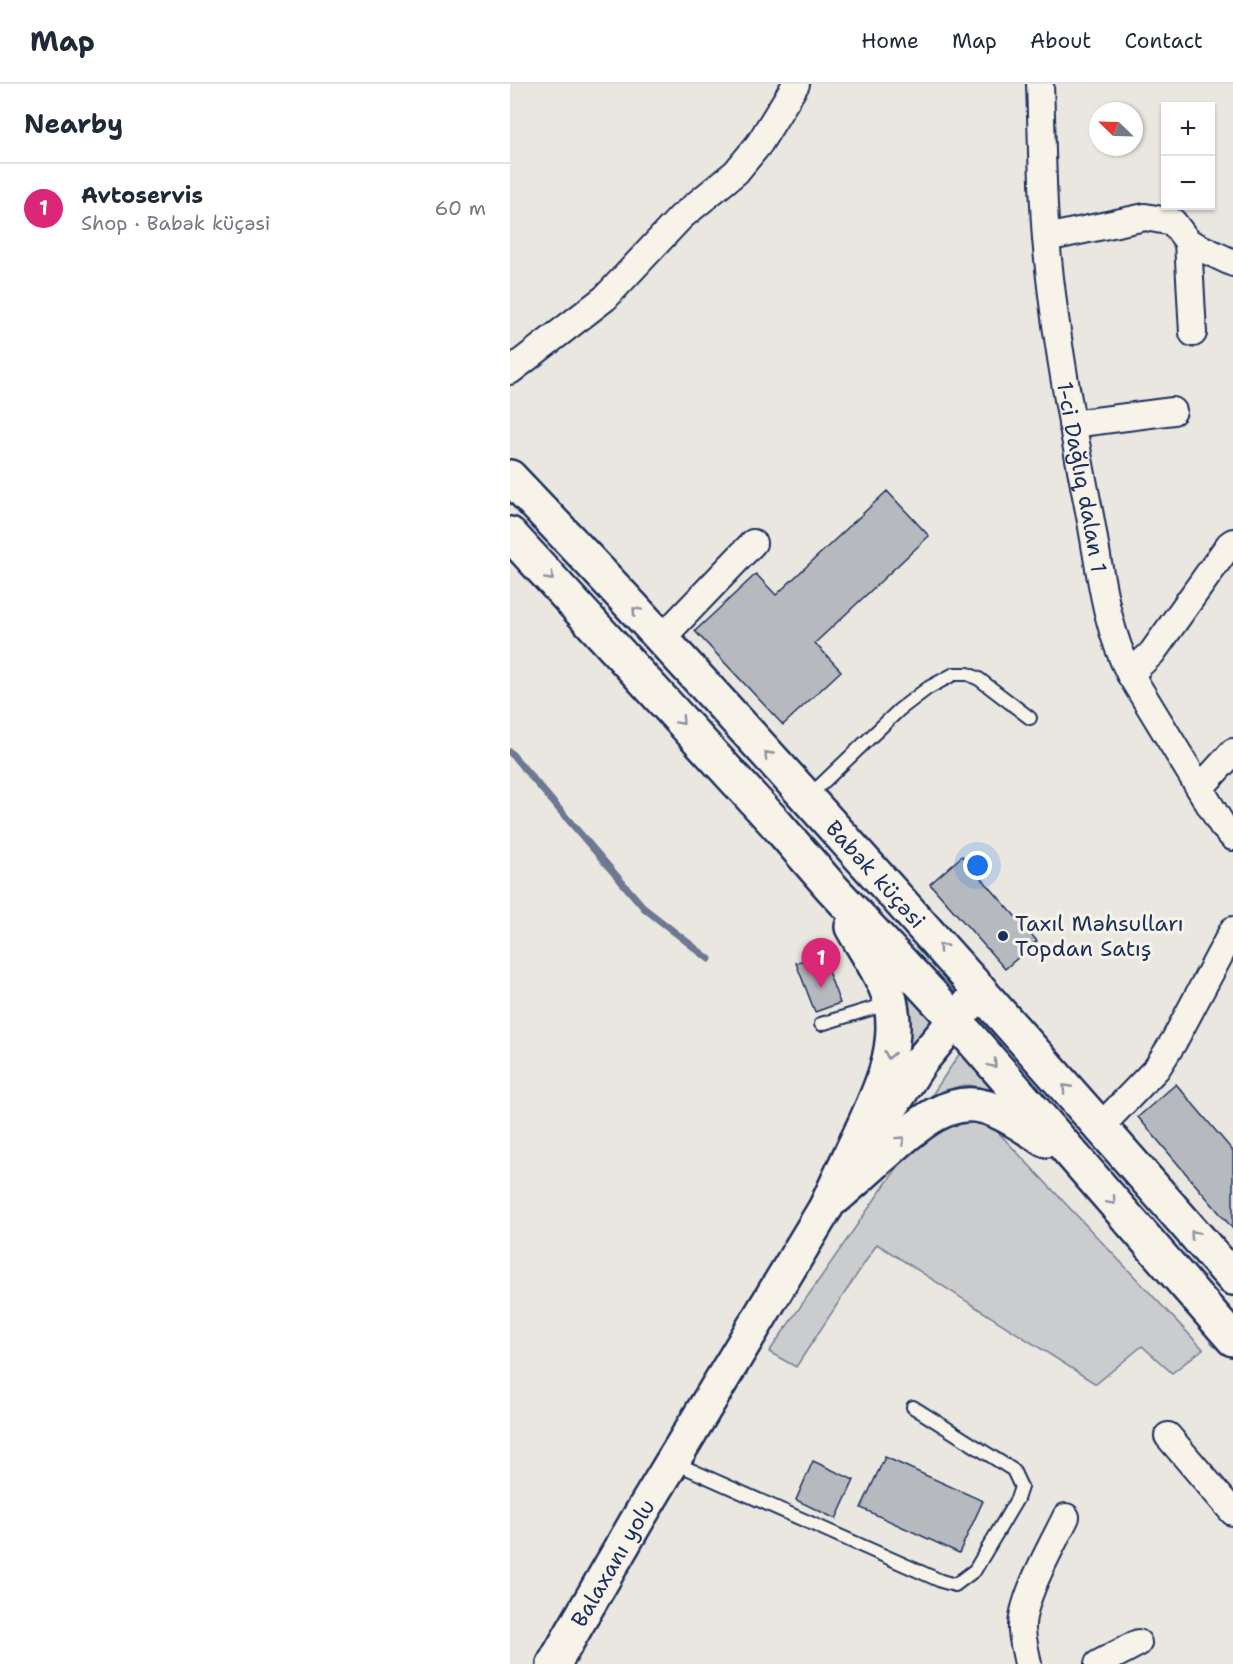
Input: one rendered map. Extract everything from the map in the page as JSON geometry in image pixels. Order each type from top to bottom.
[{"type":"main road","name":"Babək küçəsi","points":[[510,477],[662,638],[808,798],[1233,1278]]},
{"type":"main road","name":"Babək küçəsi","points":[[510,534],[955,1020],[1074,1157]]},
{"type":"main road","points":[[826,1207],[880,1090],[890,1056],[893,1024],[891,1003],[884,985],[830,886]]},
{"type":"main road","points":[[826,1207],[921,1061],[981,991]]},
{"type":"main road","points":[[826,1207],[914,1128],[938,1113],[965,1104],[985,1106],[1002,1113],[1074,1157],[1233,1339]]},
{"type":"main road","name":"Balaxanı yolu","points":[[554,1664],[672,1462],[826,1207]]},
{"type":"street","points":[[516,362],[575,322],[604,298],[681,217],[736,172],[759,144],[796,84]]},
{"type":"street","name":"1-ci Dağlıq dalan 1","points":[[1040,84],[1046,238],[1057,330],[1072,424],[1115,639],[1120,656],[1130,674],[1222,825],[1233,837]]},
{"type":"street","points":[[1046,238],[1145,217],[1173,222],[1188,242],[1233,263]]},
{"type":"street","points":[[1188,242],[1193,333]]},
{"type":"street","points":[[1072,424],[1173,411]]},
{"type":"street","points":[[1130,674],[1152,652],[1233,542]]},
{"type":"street","points":[[662,638],[753,543]]},
{"type":"street","points":[[1200,788],[1233,752]]},
{"type":"street","points":[[1101,1127],[1157,1068],[1180,1031],[1233,930]]},
{"type":"street","points":[[1168,1436],[1233,1512]]},
{"type":"street","points":[[1028,1664],[1022,1630],[1024,1612],[1029,1594],[1066,1517]]},
{"type":"street","points":[[1098,1664],[1138,1643]]},
{"type":"lane","points":[[808,798],[899,710],[927,688],[954,674],[968,674],[979,679],[1030,718]]},
{"type":"lane","points":[[821,1024],[891,1003]]},
{"type":"lane","points":[[672,1462],[941,1581],[955,1585],[975,1570],[1017,1500],[1021,1487],[1013,1470],[913,1407]]},
{"type":"shaded area","points":[[892,976],[935,1021],[906,1058]]},
{"type":"shaded area","points":[[962,1050],[1009,1101],[986,1089],[968,1085],[951,1089],[928,1101]]},
{"type":"shaded area","points":[[971,1119],[994,1128],[1203,1349],[1172,1373],[1142,1346],[1096,1384],[877,1244],[796,1367],[769,1352],[909,1152],[955,1120]]},
{"type":"building","points":[[887,491],[929,536],[815,643],[841,671],[783,725],[695,631],[756,574],[776,595]]},
{"type":"building","points":[[962,856],[1037,941],[1005,969],[930,884]]},
{"type":"building","points":[[821,953],[840,1003],[815,1012],[796,963]]},
{"type":"building","points":[[1176,1084],[1233,1151],[1233,1229],[1138,1117]]},
{"type":"building","points":[[885,1457],[983,1501],[959,1553],[861,1508]]},
{"type":"building","points":[[813,1461],[854,1480],[836,1519],[796,1500]]},
{"type":"waterway","points":[[510,752],[645,909],[709,959]]},
{"type":"place","name":"Taxıl Məhsulları Topdan Satış","points":[[1003,936]]},
{"type":"place","name":"Avtoservis","points":[[821,988]]}]
